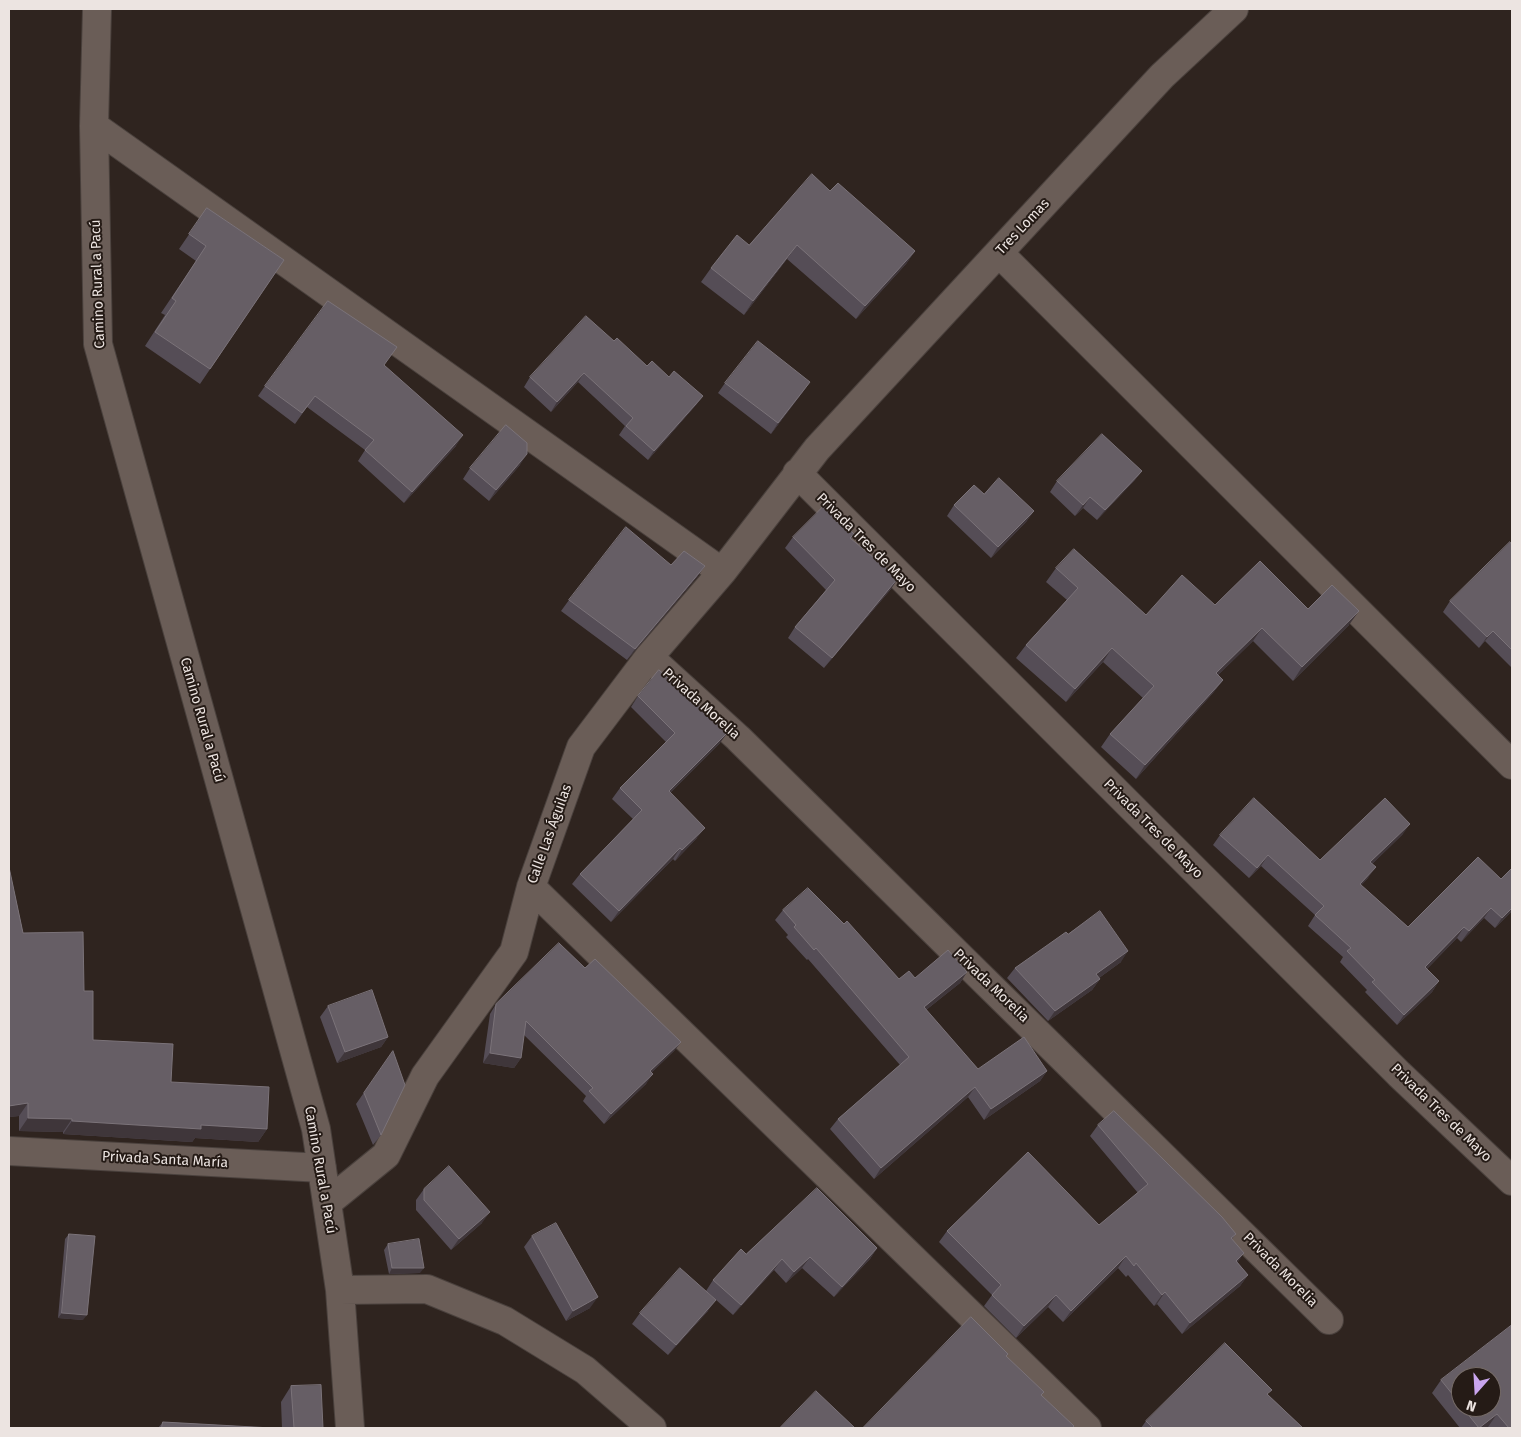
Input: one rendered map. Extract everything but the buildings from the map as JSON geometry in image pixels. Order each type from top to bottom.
[{"type":"street","name":"Camino Rural a Pacú","points":[[97,9],[94,126],[98,344],[316,1129],[340,1290],[350,1428]]},
{"type":"street","name":"Tres Lomas","points":[[797,473],[817,449],[1162,76],[1234,9]]},
{"type":"street","points":[[94,126],[722,572]]},
{"type":"street","points":[[999,253],[1512,765]]},
{"type":"street","name":"Calle Las Águilas","points":[[327,1203],[386,1155],[425,1076],[514,952],[531,887],[581,747],[649,656],[722,572],[797,473]]},
{"type":"street","name":"Privada Tres de Mayo","points":[[797,473],[1400,1074],[1512,1181]]},
{"type":"street","name":"Privada Morelia","points":[[649,656],[738,738],[1329,1320]]},
{"type":"street","points":[[531,887],[1082,1427]]},
{"type":"street","name":"Privada Santa María","points":[[9,1151],[322,1168]]},
{"type":"street","points":[[340,1290],[427,1289],[505,1322],[585,1370],[652,1428]]}]
